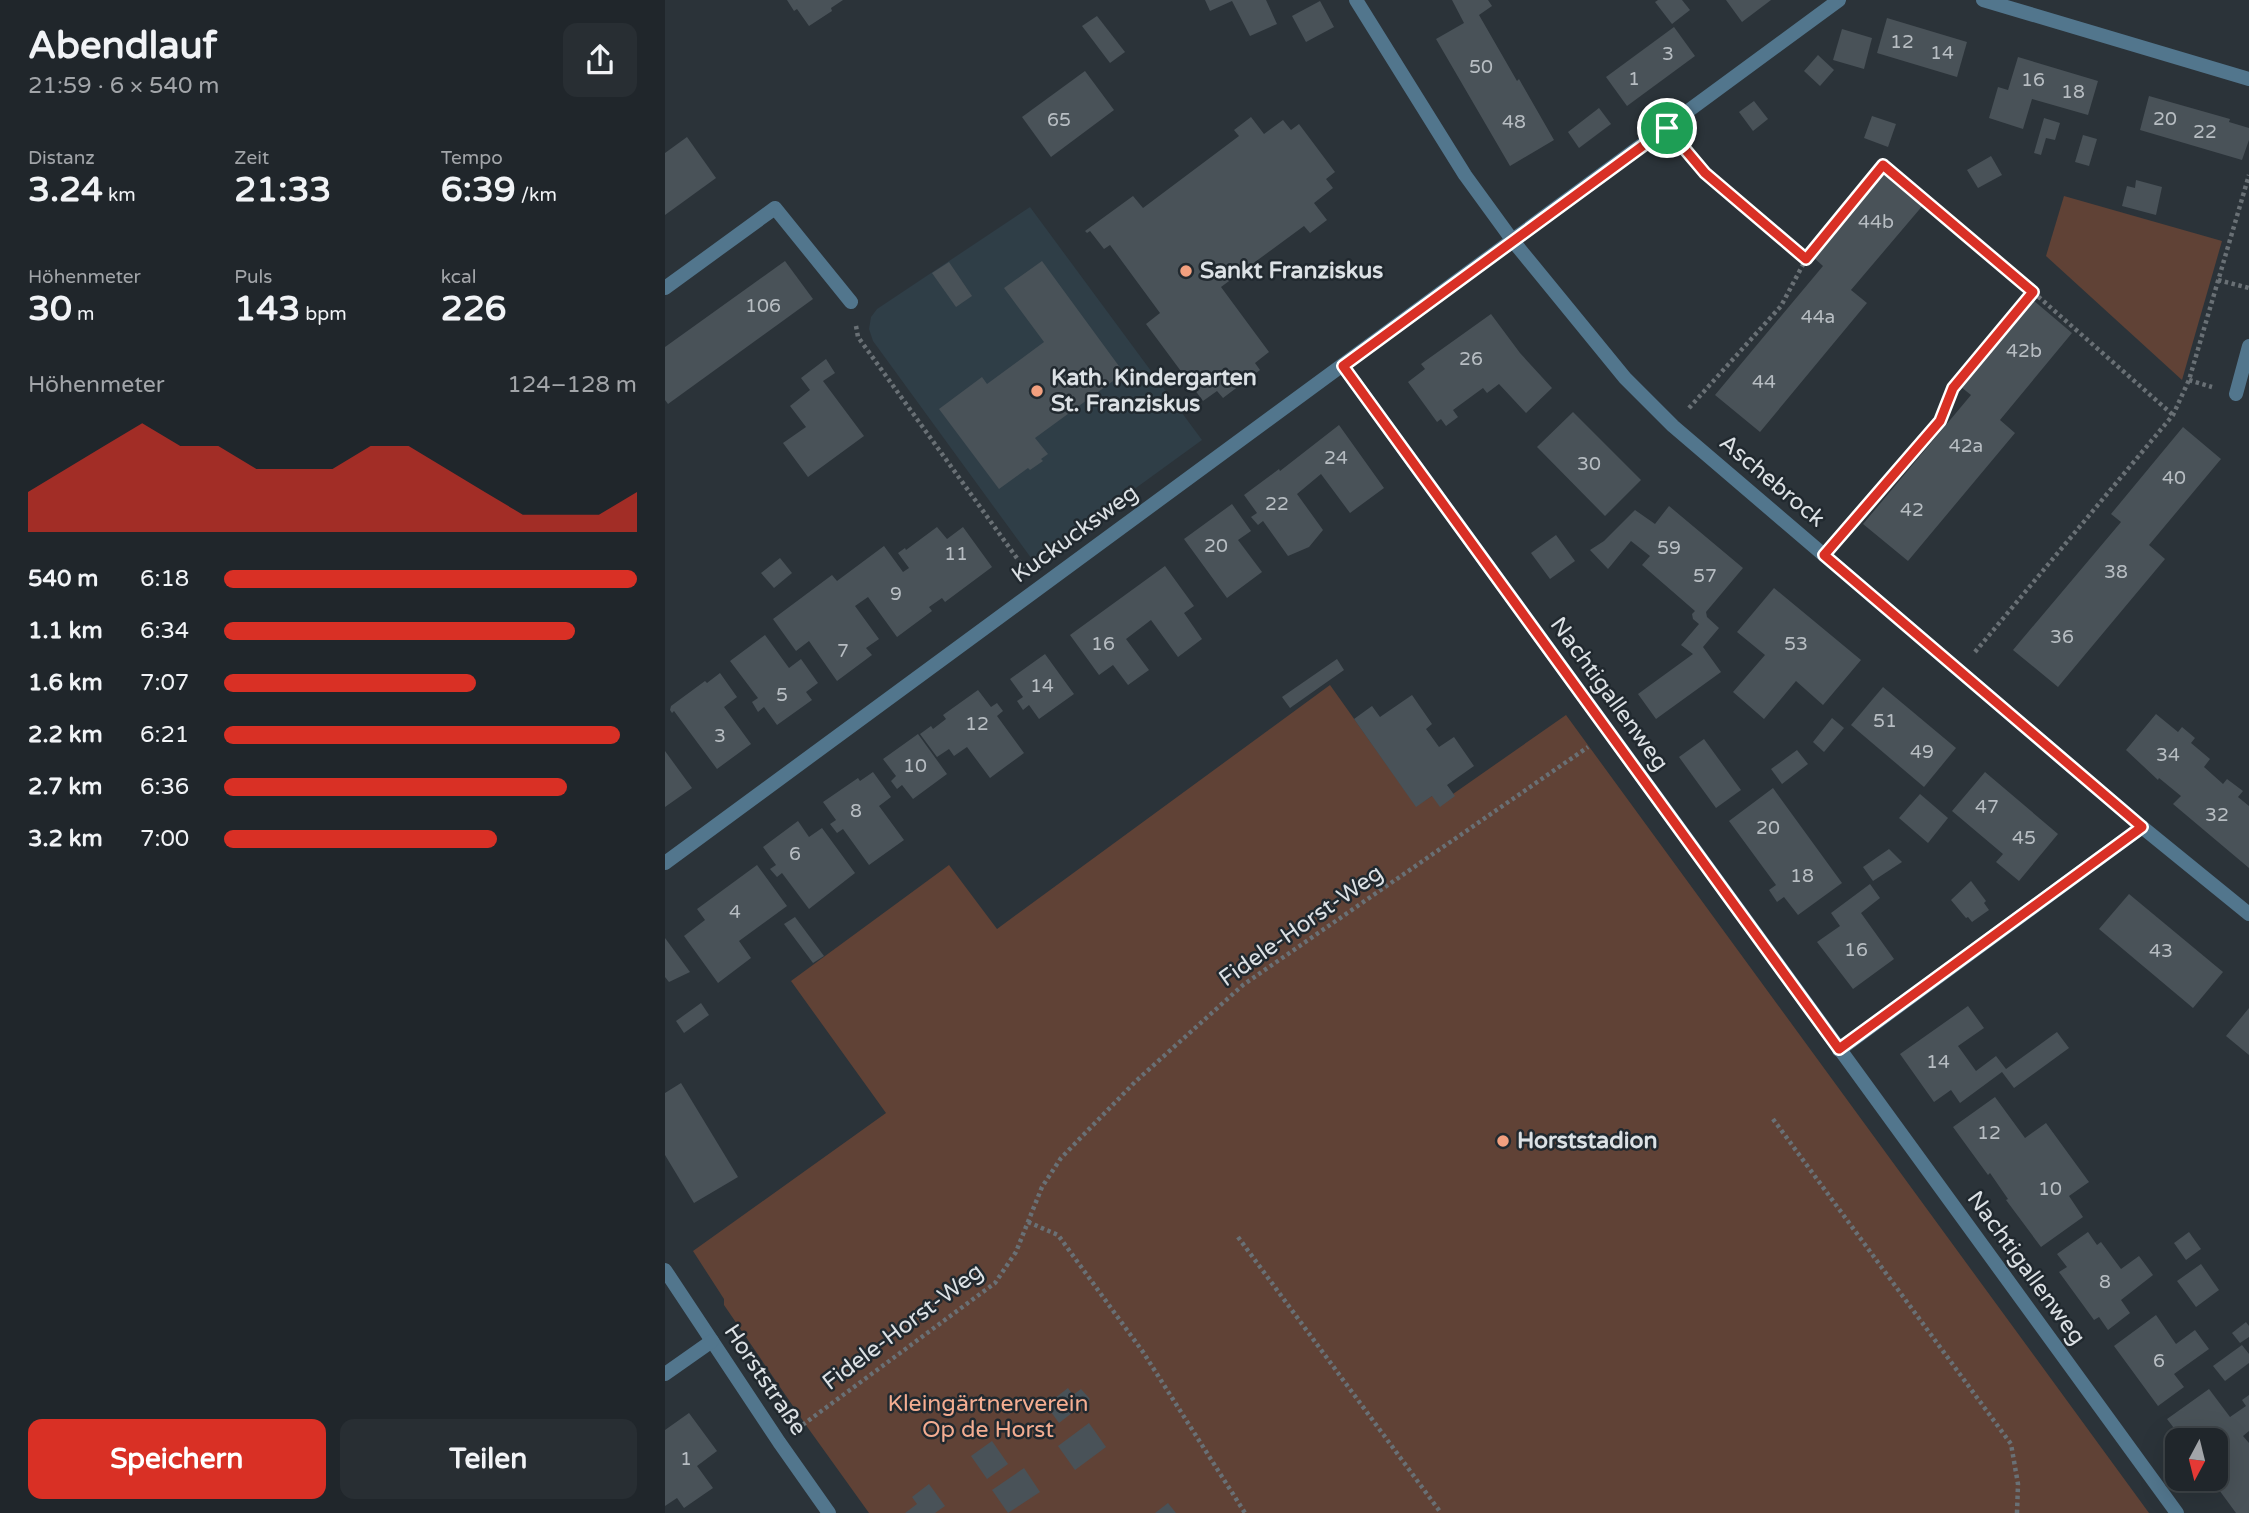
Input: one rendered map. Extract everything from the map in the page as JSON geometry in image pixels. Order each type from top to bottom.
[{"type":"street","name":"Aschebrock","points":[[1356,0],[1465,175],[1513,241],[1625,378],[1673,426],[2142,827],[2249,915]]},
{"type":"street","name":"Kuckucksweg","points":[[665,863],[1839,0]]},
{"type":"street","points":[[1983,0],[2249,79]]},
{"type":"street","points":[[665,288],[775,208],[851,302]]},
{"type":"street","points":[[2236,394],[2249,345]]},
{"type":"street","name":"Nachtigallenweg","points":[[1343,366],[2177,1513]]},
{"type":"street","points":[[1839,1049],[2142,827]]},
{"type":"street","name":"Horststraße","points":[[665,1270],[829,1513]]},
{"type":"street","points":[[665,1374],[712,1341]]},
{"type":"path","points":[[1667,128],[1705,173],[1806,259]]},
{"type":"path","points":[[1673,426],[1781,306],[1806,259],[1883,165],[2173,415]]},
{"type":"path","points":[[1959,671],[2173,415],[2189,380],[2249,175]]},
{"type":"path","points":[[2218,280],[2249,288]]},
{"type":"path","points":[[1824,555],[1940,421],[1953,388],[2033,292]]},
{"type":"path","points":[[851,302],[858,337],[1038,589]]},
{"type":"path","name":"Fidele-Horst-Weg","points":[[779,1442],[995,1283],[1016,1252],[1042,1187],[1061,1158],[1136,1082],[1243,985],[1609,733]]},
{"type":"path","points":[[1773,1119],[2011,1444],[2018,1484],[2017,1513]]},
{"type":"path","points":[[1028,1222],[1058,1235],[1143,1352],[1245,1513]]},
{"type":"path","points":[[1238,1237],[1441,1513]]},
{"type":"shaded area","name":"Kath. Kindergarten St. Franziskus","points":[[1030,207],[1202,440],[1034,562],[873,341],[869,329],[871,317],[877,309]]},
{"type":"green space","points":[[2064,196],[2222,241],[2182,380],[2046,256]]},
{"type":"green space","name":"Kleingärtnerverein Op de Horst","points":[[1330,685],[1416,806],[1432,796],[1453,794],[1566,715],[2149,1513],[869,1513],[724,1305],[724,1299],[693,1251],[886,1113],[791,981],[949,865],[997,929]]},
{"type":"building","points":[[787,0],[843,0],[809,26]]},
{"type":"building","points":[[1205,0],[1266,0],[1277,24],[1250,36],[1232,1],[1210,11]]},
{"type":"building","points":[[1452,0],[1488,0],[1492,6],[1479,15],[1554,140],[1510,166],[1436,39],[1464,23]]},
{"type":"building","points":[[1682,0],[1690,10],[1672,24],[1655,2]]},
{"type":"building","points":[[1726,0],[1771,0],[1742,22]]},
{"type":"building","points":[[1320,1],[1334,27],[1306,42],[1292,16]]},
{"type":"building","points":[[1097,16],[1125,52],[1110,63],[1082,26]]},
{"type":"building","points":[[1887,18],[1967,42],[1957,77],[1877,53]]},
{"type":"building","points":[[1674,27],[1695,56],[1627,106],[1606,77]]},
{"type":"building","points":[[1842,29],[1872,38],[1864,69],[1833,60]]},
{"type":"building","points":[[1818,55],[1834,70],[1820,86],[1804,71]]},
{"type":"building","points":[[2018,57],[2098,81],[2088,115],[2032,99],[2023,129],[1989,118],[1998,87],[2008,90]]},
{"type":"building","points":[[1085,71],[1114,110],[1051,157],[1022,117]]},
{"type":"building","points":[[2149,96],[2230,119],[2229,122],[2249,128],[2249,140],[2242,160],[2140,130]]},
{"type":"building","points":[[1754,101],[1768,119],[1753,131],[1739,112]]},
{"type":"building","points":[[1599,108],[1611,124],[1579,148],[1568,132]]},
{"type":"building","points":[[1872,116],[1896,124],[1888,147],[1864,138]]},
{"type":"building","name":"Sankt Franziskus","points":[[1251,117],[1264,134],[1283,120],[1291,130],[1299,124],[1335,172],[1326,179],[1333,188],[1314,203],[1327,220],[1310,233],[1304,226],[1221,287],[1269,352],[1255,363],[1260,370],[1223,398],[1217,391],[1203,401],[1146,324],[1160,313],[1110,245],[1104,249],[1090,231],[1085,231],[1133,196],[1143,208],[1239,136],[1234,130]]},
{"type":"building","points":[[2044,118],[2060,123],[2055,140],[2046,138],[2041,155],[2034,153]]},
{"type":"building","points":[[2083,135],[2097,139],[2089,166],[2075,162]]},
{"type":"building","points":[[687,137],[716,178],[665,215],[665,153]]},
{"type":"building","points":[[1991,156],[2002,175],[1978,188],[1967,170]]},
{"type":"building","points":[[1885,172],[1924,204],[1851,290],[1867,303],[1760,432],[1715,395],[1823,266],[1813,257]]},
{"type":"building","points":[[2136,180],[2162,187],[2156,215],[2122,206],[2127,186],[2135,188]]},
{"type":"building","points":[[785,261],[813,299],[668,404],[665,400],[665,347]]},
{"type":"building","points":[[1042,261],[1124,373],[1035,438],[1048,454],[1041,459],[1043,461],[1030,470],[1028,468],[999,489],[939,409],[982,377],[987,384],[1044,342],[1004,288]]},
{"type":"building","points":[[949,262],[972,296],[956,307],[932,273]]},
{"type":"building","points":[[2033,300],[2072,333],[2000,420],[2015,433],[1908,561],[1863,524],[1971,395],[1961,387]]},
{"type":"building","points":[[1491,314],[1520,353],[1552,388],[1526,413],[1499,384],[1487,393],[1483,388],[1453,410],[1458,417],[1446,426],[1441,419],[1437,422],[1408,382],[1425,369],[1421,364]]},
{"type":"building","points":[[826,359],[835,373],[823,381],[864,436],[808,477],[783,443],[806,427],[790,406],[810,390],[801,378]]},
{"type":"building","points":[[1573,412],[1641,480],[1605,516],[1537,447]]},
{"type":"building","points":[[1339,425],[1384,488],[1350,513],[1321,474],[1297,494],[1323,530],[1309,547],[1288,556],[1263,521],[1258,525],[1251,517],[1257,513],[1244,495]]},
{"type":"building","points":[[2183,427],[2221,459],[2149,545],[2165,559],[2058,687],[2013,650],[2121,522],[2111,514]]},
{"type":"building","points":[[1232,504],[1251,531],[1238,540],[1262,572],[1227,598],[1184,539]]},
{"type":"building","points":[[1669,506],[1743,568],[1706,612],[1707,617],[1719,628],[1703,647],[1721,672],[1656,719],[1638,694],[1693,654],[1681,645],[1699,624],[1693,619],[1692,614],[1695,611],[1642,565],[1650,556],[1631,541],[1608,569],[1590,550],[1604,541],[1635,510],[1655,524]]},
{"type":"building","points":[[937,527],[947,539],[963,527],[992,567],[945,602],[942,598],[929,607],[932,611],[897,637],[868,597],[855,606],[879,639],[866,648],[872,655],[837,681],[809,641],[796,651],[773,619],[832,575],[837,581],[884,546],[903,572],[909,568],[898,553]]},
{"type":"building","points":[[1556,535],[1575,561],[1550,579],[1531,553]]},
{"type":"building","points":[[780,558],[792,573],[774,588],[761,573]]},
{"type":"building","points":[[1165,566],[1194,606],[1184,613],[1202,639],[1178,657],[1151,620],[1126,639],[1149,670],[1128,685],[1113,665],[1099,675],[1070,635]]},
{"type":"building","points":[[1774,588],[1861,660],[1823,705],[1796,681],[1764,719],[1733,692],[1765,655],[1737,632]]},
{"type":"building","points":[[765,635],[789,668],[801,659],[818,683],[806,692],[812,700],[777,725],[764,707],[758,712],[752,702],[758,698],[730,661]]},
{"type":"building","points":[[1045,654],[1074,694],[1039,719],[1029,705],[1023,710],[1017,701],[1023,697],[1010,679]]},
{"type":"building","points":[[1337,659],[1344,670],[1290,708],[1282,697]]},
{"type":"building","points":[[720,673],[737,697],[724,707],[751,744],[717,769],[674,711],[672,713],[670,710],[671,706]]},
{"type":"building","points":[[1883,687],[1956,748],[1924,787],[1851,725]]},
{"type":"building","points":[[978,690],[991,707],[997,703],[1003,711],[997,716],[1024,753],[990,778],[967,747],[954,756],[949,749],[937,757],[920,734],[931,726],[933,729],[946,719],[943,715]]},
{"type":"building","points":[[1412,695],[1432,724],[1426,729],[1439,747],[1454,737],[1474,766],[1447,785],[1455,796],[1440,807],[1432,796],[1416,807],[1354,719],[1372,706],[1380,717]]},
{"type":"building","points":[[2156,714],[2178,732],[2182,727],[2195,738],[2191,743],[2210,759],[2204,767],[2223,784],[2227,779],[2243,791],[2238,797],[2249,806],[2249,868],[2173,804],[2181,796],[2159,778],[2158,780],[2126,750]]},
{"type":"building","points":[[1832,718],[1844,728],[1824,752],[1813,742]]},
{"type":"building","points":[[918,734],[947,774],[913,799],[902,785],[897,789],[891,781],[896,776],[883,759]]},
{"type":"building","points":[[1704,739],[1741,790],[1716,808],[1679,757]]},
{"type":"building","points":[[1797,750],[1808,764],[1782,784],[1771,769]]},
{"type":"building","points":[[665,751],[692,788],[665,807]]},
{"type":"building","points":[[873,772],[891,797],[879,806],[904,840],[869,865],[843,829],[837,833],[830,824],[836,820],[823,802],[858,778],[860,781]]},
{"type":"building","points":[[1985,772],[2058,834],[2019,881],[1996,862],[2003,854],[1952,811]]},
{"type":"building","points":[[1773,788],[1842,883],[1798,915],[1784,897],[1777,902],[1769,890],[1776,885],[1729,821]]},
{"type":"building","points":[[1920,794],[1948,818],[1928,843],[1899,818]]},
{"type":"building","points":[[798,821],[809,837],[822,828],[855,873],[809,909],[782,873],[777,877],[770,869],[776,865],[763,847]]},
{"type":"building","points":[[1889,849],[1902,862],[1873,881],[1863,867]]},
{"type":"building","points":[[757,865],[787,906],[739,941],[751,958],[718,983],[684,936],[705,920],[697,909]]},
{"type":"building","points":[[1971,881],[1986,901],[1984,903],[1989,910],[1972,922],[1951,900]]},
{"type":"building","points":[[1870,884],[1880,898],[1861,913],[1894,959],[1853,989],[1817,942],[1840,926],[1831,913]]},
{"type":"building","points":[[2129,894],[2223,972],[2193,1008],[2099,929]]},
{"type":"building","points":[[795,917],[824,956],[813,963],[784,924]]},
{"type":"building","points":[[665,938],[690,972],[669,982],[665,977]]},
{"type":"building","points":[[701,1003],[709,1015],[684,1033],[676,1021]]},
{"type":"building","points":[[1968,1006],[1984,1028],[1958,1046],[1976,1071],[1996,1056],[2006,1069],[2057,1032],[2069,1048],[2014,1088],[2002,1072],[1960,1103],[1951,1090],[1934,1102],[1900,1054]]},
{"type":"building","points":[[2249,1008],[2249,1055],[2226,1036]]},
{"type":"building","points":[[681,1083],[738,1177],[694,1203],[665,1155],[665,1093]]},
{"type":"building","points":[[1995,1097],[2025,1138],[2046,1123],[2089,1182],[2069,1196],[2083,1217],[2041,1247],[2006,1200],[2008,1199],[1990,1173],[1988,1175],[1953,1127]]},
{"type":"building","points":[[2088,1232],[2097,1245],[2101,1242],[2121,1269],[2139,1256],[2153,1275],[2121,1300],[2130,1313],[2108,1330],[2099,1317],[2094,1320],[2059,1272],[2067,1267],[2057,1254]]},
{"type":"building","points":[[2189,1232],[2201,1249],[2186,1260],[2174,1243]]},
{"type":"building","points":[[2201,1264],[2219,1290],[2196,1307],[2177,1281]]},
{"type":"building","points":[[2156,1315],[2176,1344],[2195,1330],[2209,1349],[2174,1374],[2184,1387],[2158,1406],[2114,1346]]},
{"type":"building","points":[[2246,1322],[2249,1326],[2249,1337],[2240,1343],[2232,1333]]},
{"type":"building","points":[[2242,1345],[2249,1354],[2249,1363],[2225,1381],[2213,1366]]},
{"type":"building","points":[[1068,1388],[1073,1395],[1081,1389],[1090,1399],[1059,1423],[1046,1405]]},
{"type":"building","points":[[2209,1389],[2230,1417],[2246,1406],[2242,1400],[2249,1395],[2249,1431],[2243,1436],[2249,1443],[2249,1513],[2236,1513],[2220,1491],[2228,1491],[2228,1428],[2174,1428],[2167,1419]]},
{"type":"building","points":[[689,1413],[717,1451],[697,1466],[713,1488],[684,1508],[677,1498],[665,1506],[665,1430]]},
{"type":"building","points":[[1089,1423],[1106,1447],[1075,1470],[1058,1446]]},
{"type":"building","points":[[992,1441],[1008,1464],[987,1479],[971,1456]]},
{"type":"building","points":[[1024,1468],[1040,1492],[1008,1513],[992,1490]]},
{"type":"building","points":[[929,1484],[945,1506],[935,1513],[905,1513],[917,1504],[912,1497]]},
{"type":"building","points":[[1168,1503],[1176,1513],[1155,1513]]},
{"type":"place","name":"Sankt Franziskus","points":[[1186,271]]},
{"type":"place","name":"Kath. Kindergarten St. Franziskus","points":[[1037,391]]},
{"type":"place","name":"Horststadion","points":[[1503,1141]]},
{"type":"route","points":[[1667,128],[1705,173],[1806,259],[1883,165],[2033,292],[1953,388],[1940,421],[1824,555],[2142,827],[1839,1049],[1343,366],[1667,128]]}]
